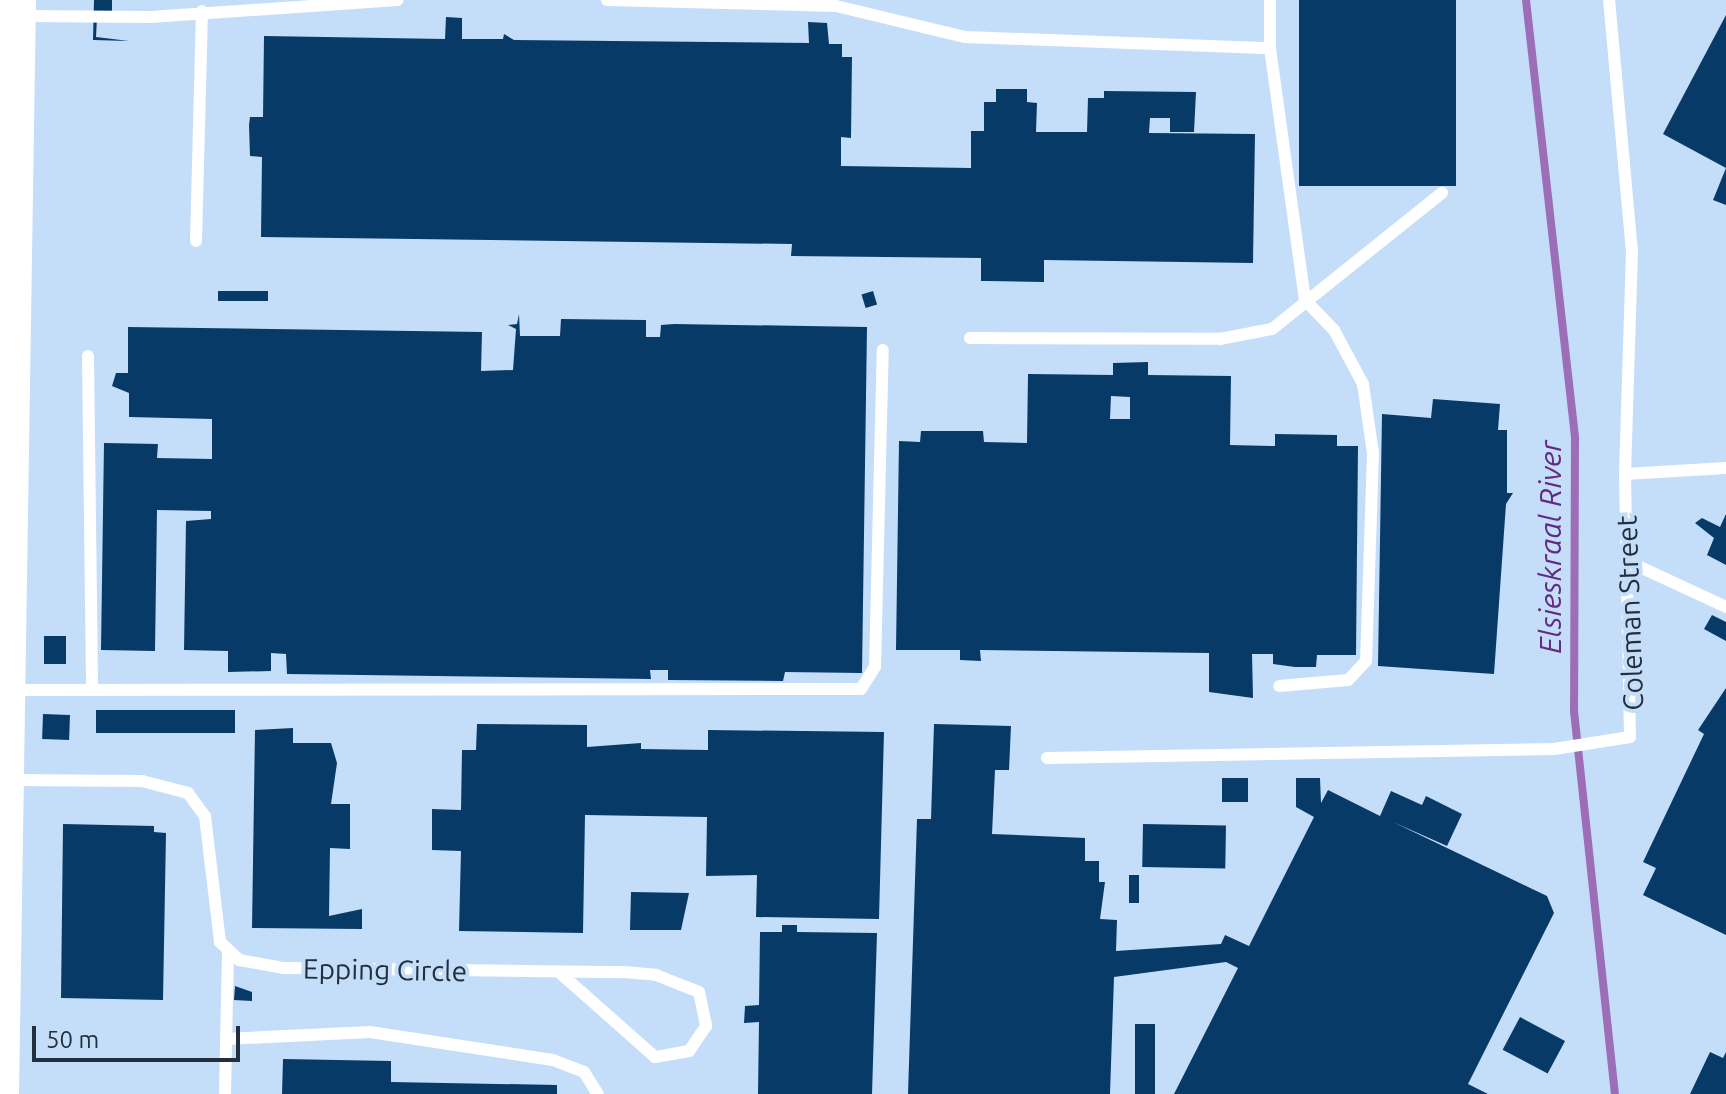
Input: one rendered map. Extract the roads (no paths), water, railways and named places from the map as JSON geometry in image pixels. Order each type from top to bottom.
[{"type":"street","points":[[1,1094],[9,690],[7,282],[18,8]]},
{"type":"lane","points":[[169,0],[169,15]]},
{"type":"lane","points":[[18,8],[169,15],[397,0]]},
{"type":"lane","points":[[607,0],[836,6],[965,37],[1270,48]]},
{"type":"lane","points":[[1270,0],[1270,48],[1305,300],[1334,330],[1363,384],[1373,453],[1371,649],[1348,680],[1279,686]]},
{"type":"lane","name":"Coleman Street","points":[[1047,758],[1554,749],[1625,742],[1635,719],[1625,474],[1632,252],[1609,0]]},
{"type":"lane","points":[[196,241],[202,11]]},
{"type":"lane","points":[[970,338],[1248,336],[1272,329],[1442,193]]},
{"type":"lane","points":[[9,690],[861,689],[875,667],[883,350]]},
{"type":"lane","points":[[88,356],[92,689]]},
{"type":"lane","points":[[1625,474],[1726,468]]},
{"type":"lane","points":[[1627,561],[1726,607]]},
{"type":"lane","points":[[7,780],[142,781],[188,793],[205,816],[212,908],[228,952],[225,1094]]},
{"type":"lane","name":"Epping Circle","points":[[228,952],[264,967],[559,972],[673,979],[699,992],[706,1026],[689,1051],[663,1060],[589,993],[559,972]]},
{"type":"lane","points":[[226,1039],[370,1032],[553,1060],[584,1072],[598,1094]]},
{"type":"waterway","name":"Elsieskraal River","points":[[1526,0],[1575,438],[1574,711],[1615,1094]]}]
